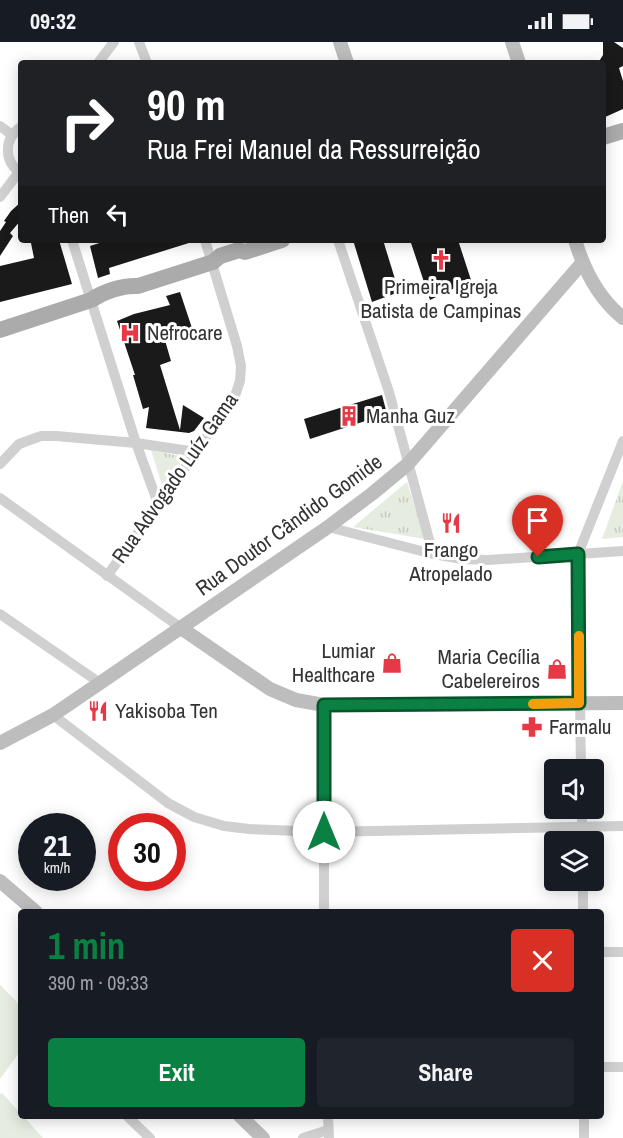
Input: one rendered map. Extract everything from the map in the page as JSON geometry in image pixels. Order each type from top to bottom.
[{"type":"main road","points":[[606,136],[623,131]]},
{"type":"main road","points":[[0,330],[90,300],[98,295],[129,286],[138,286],[213,262],[221,263],[242,258],[245,252],[273,243]]},
{"type":"street","points":[[100,60],[114,42]]},
{"type":"street","points":[[139,42],[146,60]]},
{"type":"street","points":[[340,42],[346,60]]},
{"type":"street","points":[[512,42],[518,60]]},
{"type":"street","points":[[0,126],[12,135]]},
{"type":"street","points":[[18,130],[9,141],[8,155],[18,170]]},
{"type":"street","points":[[0,197],[18,174]]},
{"type":"street","points":[[73,243],[136,443],[159,506]]},
{"type":"street","name":"Rua Advogado Luíz Gama","points":[[107,576],[159,506],[236,393],[241,374],[237,346],[206,243]]},
{"type":"street","points":[[339,243],[389,392],[433,554]]},
{"type":"street","points":[[576,243],[582,263],[603,298],[623,318]]},
{"type":"street","name":"Rua Doutor Cândido Gomide","points":[[1,742],[53,715],[181,628],[328,527],[408,464],[582,263]]},
{"type":"street","points":[[0,464],[19,444],[41,436],[136,443],[196,452]]},
{"type":"street","points":[[581,759],[578,554],[623,441]]},
{"type":"street","points":[[0,498],[107,576],[270,689],[296,700],[324,705],[623,703]]},
{"type":"street","points":[[328,527],[433,554],[462,559],[488,560],[623,551]]},
{"type":"street","points":[[0,614],[100,683]]},
{"type":"street","points":[[324,705],[324,909]]},
{"type":"street","points":[[53,715],[168,803],[194,817],[224,826],[324,832],[623,826]]},
{"type":"street","points":[[582,819],[582,831]]},
{"type":"street","points":[[0,881],[33,909]]},
{"type":"street","points":[[582,891],[583,909]]},
{"type":"street","points":[[604,952],[623,952]]},
{"type":"street","points":[[604,1067],[623,1067]]},
{"type":"street","points":[[130,1119],[150,1138]]},
{"type":"street","points":[[243,1119],[262,1138]]},
{"type":"street","points":[[303,1138],[329,1134],[328,1119]]},
{"type":"street","points":[[584,1119],[584,1138]]},
{"type":"green space","points":[[151,450],[185,457],[163,488]]},
{"type":"green space","points":[[623,481],[623,537],[602,539]]},
{"type":"green space","points":[[407,482],[425,539],[353,527]]},
{"type":"green space","points":[[0,985],[18,1004],[18,1054],[0,1079]]},
{"type":"green space","points":[[2,1093],[18,1111],[18,1119],[26,1119],[43,1138],[0,1138],[0,1094]]},
{"type":"building","points":[[603,42],[614,42],[623,48],[623,66],[619,68],[623,81],[623,109],[606,117],[606,60],[600,60],[603,55]]},
{"type":"building","points":[[18,205],[18,224],[10,233],[13,236],[0,256],[0,231],[11,211]]},
{"type":"building","points":[[31,243],[60,243],[72,284],[0,302],[0,266],[34,258]]},
{"type":"building","points":[[100,243],[189,243],[109,268],[110,274],[98,278],[90,246]]},
{"type":"building","points":[[354,243],[384,243],[399,292],[372,302]]},
{"type":"building","name":"Primeira Igreja Batista de Campinas","points":[[411,243],[459,243],[471,280],[430,300]]},
{"type":"building","points":[[180,292],[194,334],[180,336],[178,330],[164,337],[171,361],[160,365],[180,430],[183,405],[204,418],[194,431],[189,433],[146,428],[149,407],[143,409],[133,375],[135,375],[117,321],[170,305],[166,296]]},
{"type":"building","name":"Manha Guz","points":[[382,395],[387,414],[310,439],[304,419]]},
{"type":"slow traffic","points":[[533,704],[579,703],[579,636]]},
{"type":"place","name":"Primeira Igreja Batista de Campinas","points":[[441,260]]},
{"type":"place","name":"Nefrocare","points":[[130,333]]},
{"type":"place","name":"Manha Guz","points":[[349,416]]},
{"type":"place","name":"Frango Atropelado","points":[[451,523]]},
{"type":"place","name":"Lumiar Healthcare","points":[[392,663]]},
{"type":"place","name":"Maria Cecília Cabelereiros","points":[[557,669]]},
{"type":"place","name":"Yakisoba Ten","points":[[98,711]]},
{"type":"place","name":"Farmalu","points":[[532,727]]},
{"type":"route","points":[[324,832],[324,705],[579,703],[578,554],[538,557]]}]
